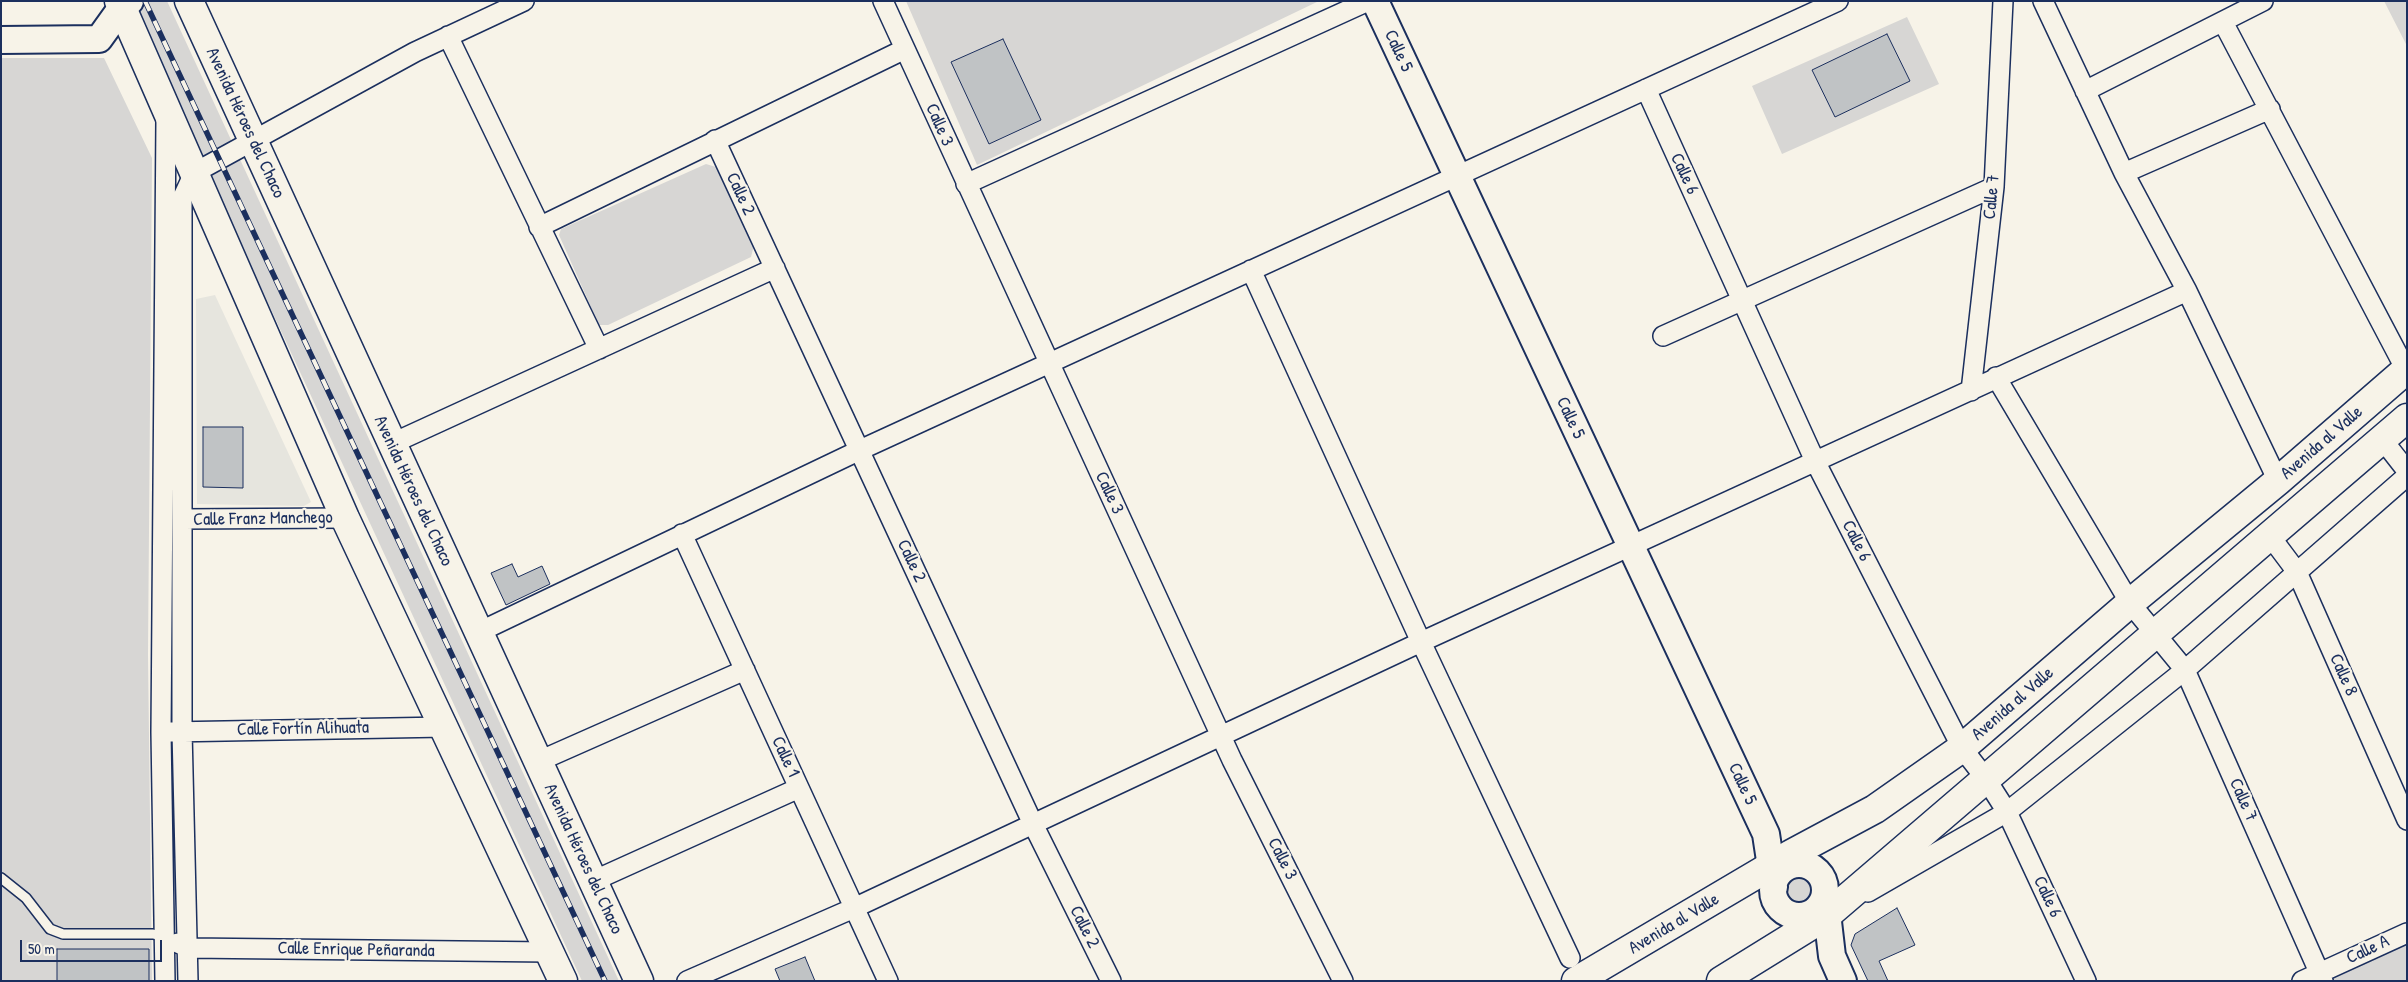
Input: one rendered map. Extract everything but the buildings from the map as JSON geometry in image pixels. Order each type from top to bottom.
[{"type":"main road","name":"Avenida Héroes del Chaco","points":[[189,1],[639,981]]},
{"type":"main road","name":"Calle 5","points":[[1375,1],[1784,876]]},
{"type":"main road","points":[[1,40],[99,39],[124,3]]},
{"type":"main road","points":[[124,3],[166,108],[345,518],[563,981]]},
{"type":"main road","name":"Avenida al Valle","points":[[1582,975],[1784,876],[1874,809],[1962,748],[2130,603],[2278,481],[2406,370]]},
{"type":"main road","name":"Avenida al Valle","points":[[1721,981],[1818,913],[1986,779],[2407,418]]},
{"type":"main road","points":[[1784,876],[1817,871],[1822,878],[1818,913]]},
{"type":"main road","points":[[1784,876],[1818,913],[1832,956],[1844,981]]},
{"type":"main road","points":[[1784,876],[1797,916],[1805,915],[1819,907],[1818,913]]},
{"type":"street","points":[[188,981],[189,948],[182,731],[182,199],[194,173],[448,36],[524,1]]},
{"type":"street","name":"Calle 3","points":[[883,1],[1221,736],[1343,981]]},
{"type":"street","points":[[966,184],[1368,1]]},
{"type":"street","name":"Calle 7","points":[[1971,391],[1994,187],[2003,1]]},
{"type":"street","points":[[2043,1],[2124,173],[2188,291],[2278,481]]},
{"type":"street","points":[[2085,91],[2264,1]]},
{"type":"street","points":[[479,632],[860,450],[1835,2]]},
{"type":"street","points":[[2223,22],[2406,370]]},
{"type":"street","points":[[448,36],[599,348]]},
{"type":"street","points":[[539,227],[905,49]]},
{"type":"street","name":"Calle 6","points":[[1646,89],[1815,461],[1962,748],[1986,779],[2006,812],[2086,981]]},
{"type":"street","points":[[165,981],[161,732],[166,108]]},
{"type":"street","points":[[2124,173],[2270,109]]},
{"type":"street","name":"Calle 2","points":[[715,140],[1033,824],[1111,981]]},
{"type":"street","points":[[1663,336],[1994,187]]},
{"type":"street","points":[[391,444],[775,268]]},
{"type":"street","points":[[1251,270],[1421,642],[1582,975]]},
{"type":"street","points":[[686,981],[854,908],[1421,642],[1631,548],[1815,461],[1971,391],[1996,377],[2188,291]]},
{"type":"street","name":"Calle 7","points":[[1996,377],[2130,603],[2185,670],[2315,978]]},
{"type":"street","points":[[2382,438],[2407,471]]},
{"type":"street","points":[[1818,913],[2006,812],[2185,670],[2407,476]]},
{"type":"street","name":"Calle Franz Manchego","points":[[182,519],[345,518]]},
{"type":"street","name":"Calle 1","points":[[682,534],[888,981]]},
{"type":"street","name":"Calle 8","points":[[2270,536],[2297,572],[2407,820]]},
{"type":"street","points":[[537,762],[745,670]]},
{"type":"street","name":"Calle Fortín Alihuata","points":[[161,732],[445,727]]},
{"type":"street","points":[[593,881],[799,788]]},
{"type":"street","name":"Calle A","points":[[2315,978],[2407,933]]},
{"type":"street","name":"Calle Enrique Peñaranda","points":[[165,937],[189,948],[549,952]]},
{"type":"lane","points":[[1,878],[26,898],[50,929],[63,934],[152,934],[165,937]]},
{"type":"shaded area","points":[[146,1],[167,1],[619,981],[582,981],[136,18],[133,8]]},
{"type":"shaded area","points":[[906,1],[1319,1],[977,165]]},
{"type":"shaded area","points":[[2384,1],[2407,1],[2407,46]]},
{"type":"shaded area","points":[[1907,17],[1939,84],[1782,154],[1752,86]]},
{"type":"shaded area","points":[[1,58],[104,58],[152,158],[148,654],[152,981],[1,981]]},
{"type":"shaded area","points":[[706,164],[716,167],[754,245],[751,257],[608,325],[599,325],[559,235],[561,229]]},
{"type":"shaded area","points":[[215,295],[311,502],[304,506],[197,504],[196,299]]},
{"type":"shaded area","points":[[1799,878],[1808,882],[1812,891],[1808,900],[1799,904],[1790,900],[1786,891],[1790,882]]},
{"type":"shaded area","points":[[2407,938],[2407,981],[2331,981],[2328,974]]},
{"type":"railway","points":[[145,1],[605,981]]}]
